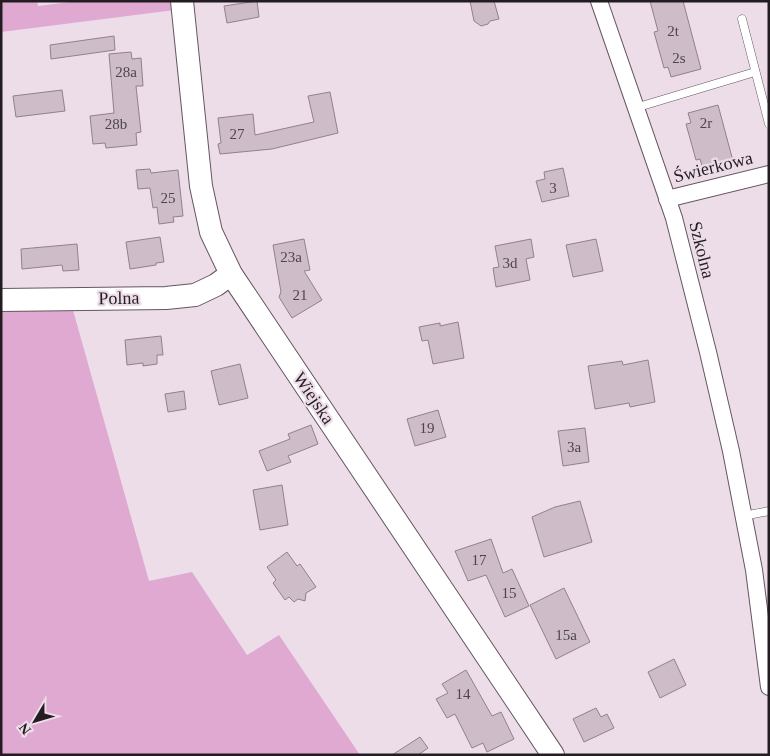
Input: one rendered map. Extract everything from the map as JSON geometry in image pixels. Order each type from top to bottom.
[{"type":"street","name":"Wiejska","points":[[182,1],[202,196],[210,232],[231,274],[553,755]]},
{"type":"street","name":"Szkolna","points":[[599,1],[667,199],[708,352],[731,451],[754,570],[769,687]]},
{"type":"street","name":"Świerkowa","points":[[667,199],[769,174]]},
{"type":"street","name":"Polna","points":[[1,300],[166,298],[195,295],[216,285],[231,274]]},
{"type":"lane","points":[[742,19],[769,124]]},
{"type":"lane","points":[[635,108],[755,72]]},
{"type":"lane","points":[[744,516],[769,510]]},
{"type":"shaded area","points":[[1,1],[37,1],[38,6],[79,1],[173,1],[175,10],[1,32]]},
{"type":"shaded area","points":[[1,303],[71,303],[149,581],[192,572],[247,655],[279,635],[360,755],[1,755]]},
{"type":"building","points":[[257,1],[259,17],[227,23],[224,6]]},
{"type":"building","points":[[470,1],[494,1],[499,19],[481,26],[474,21]]},
{"type":"building","points":[[650,1],[683,1],[701,69],[671,77],[668,67],[664,68],[654,32],[658,31]]},
{"type":"building","points":[[114,36],[115,50],[51,59],[50,45]]},
{"type":"building","points":[[131,52],[132,59],[141,58],[143,86],[136,86],[141,132],[136,133],[137,145],[106,148],[105,143],[93,144],[90,116],[114,113],[109,54]]},
{"type":"building","points":[[62,90],[65,111],[16,117],[13,96]]},
{"type":"building","points":[[330,92],[338,133],[272,149],[220,154],[218,144],[221,143],[218,118],[253,114],[255,135],[314,122],[308,96]]},
{"type":"building","points":[[718,105],[733,161],[703,169],[700,159],[696,160],[686,124],[691,123],[688,113]]},
{"type":"building","points":[[563,168],[569,196],[542,202],[536,181],[545,179],[544,172]]},
{"type":"building","points":[[150,169],[151,173],[178,170],[183,216],[173,217],[174,222],[159,224],[157,207],[153,208],[150,188],[138,189],[136,170]]},
{"type":"building","points":[[160,237],[164,262],[130,269],[126,242]]},
{"type":"building","points":[[304,239],[310,270],[304,271],[322,300],[292,318],[279,297],[281,292],[273,245]]},
{"type":"building","points":[[531,239],[534,257],[526,259],[530,280],[496,287],[493,268],[499,267],[495,246]]},
{"type":"building","points":[[596,239],[603,271],[573,277],[566,245]]},
{"type":"building","points":[[77,244],[79,270],[63,271],[62,265],[22,269],[21,249]]},
{"type":"building","points":[[458,322],[464,358],[433,364],[428,340],[422,341],[419,327],[440,323],[440,326]]},
{"type":"building","points":[[161,336],[163,355],[157,355],[157,364],[143,366],[143,363],[127,365],[125,340]]},
{"type":"building","points":[[648,360],[655,402],[630,407],[629,403],[595,409],[588,366],[622,361],[623,365]]},
{"type":"building","points":[[240,364],[248,398],[219,405],[211,371]]},
{"type":"building","points":[[184,391],[186,409],[168,412],[165,394]]},
{"type":"building","points":[[438,410],[446,437],[415,446],[407,419]]},
{"type":"building","points":[[311,425],[318,444],[288,456],[291,462],[267,471],[259,451],[290,439],[288,434]]},
{"type":"building","points":[[585,428],[589,462],[563,466],[558,431]]},
{"type":"building","points":[[282,485],[288,525],[260,530],[253,490]]},
{"type":"building","points":[[580,501],[592,542],[544,557],[532,517],[555,507]]},
{"type":"building","points":[[491,539],[503,573],[512,569],[529,606],[505,617],[486,575],[468,581],[455,551]]},
{"type":"building","points":[[287,552],[297,566],[300,564],[316,587],[306,593],[305,601],[298,599],[294,602],[289,597],[285,600],[273,583],[276,580],[267,567]]},
{"type":"building","points":[[564,588],[590,642],[556,659],[530,605]]},
{"type":"building","points":[[674,659],[686,685],[660,698],[648,672]]},
{"type":"building","points":[[466,670],[492,716],[501,712],[514,739],[487,752],[483,743],[472,748],[455,714],[447,718],[436,699],[448,693],[442,684]]},
{"type":"building","points":[[596,708],[601,717],[607,714],[614,728],[584,742],[573,719]]},
{"type":"building","points":[[420,737],[428,748],[418,755],[392,755]]}]
